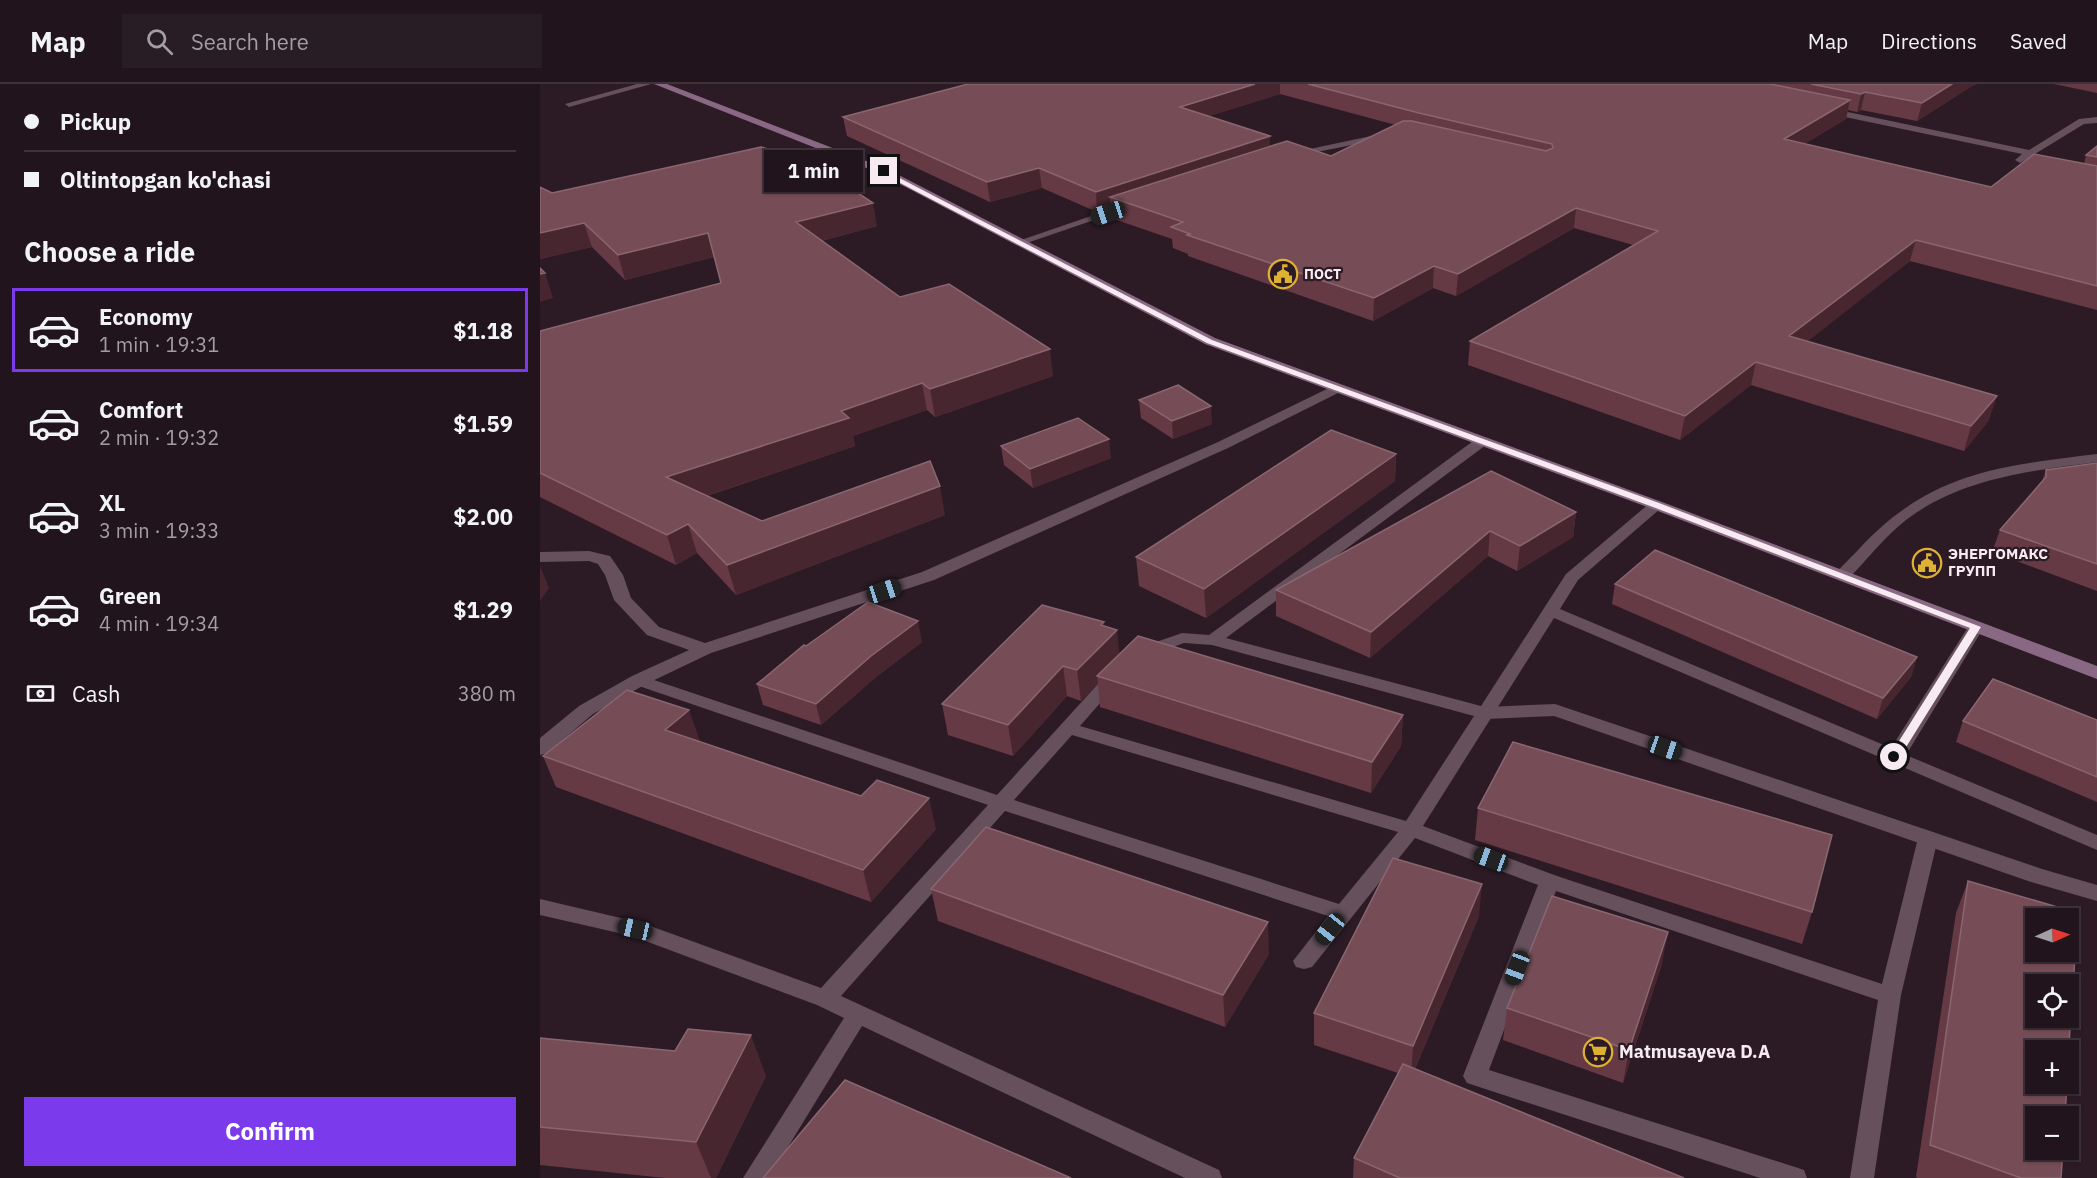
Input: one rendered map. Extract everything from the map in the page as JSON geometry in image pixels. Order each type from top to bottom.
[{"type":"street","points":[[659,84],[884,171],[1210,341],[1335,389],[1656,505],[2097,673]]},
{"type":"street","points":[[540,748],[586,710],[639,680],[705,650],[928,576],[1223,445],[1335,389]]},
{"type":"street","points":[[540,557],[589,556],[604,560],[614,575],[623,600],[653,631],[705,650]]},
{"type":"street","points":[[1486,713],[1555,710],[1928,838],[2097,893]]},
{"type":"lane","points":[[569,104],[647,84]]},
{"type":"lane","points":[[1812,108],[2029,153]]},
{"type":"lane","points":[[2027,164],[2020,160],[2029,153],[2082,121],[2097,120]]},
{"type":"lane","points":[[1282,157],[1351,141],[1404,135]]},
{"type":"lane","points":[[1020,242],[1142,202]]},
{"type":"lane","points":[[1213,640],[1481,442]]},
{"type":"lane","points":[[1842,576],[1900,517],[1933,495],[1965,481],[2028,467],[2097,458]]},
{"type":"lane","points":[[1304,961],[1411,829],[1572,576],[1656,505]]},
{"type":"lane","points":[[1551,611],[2097,843]]},
{"type":"lane","points":[[1894,757],[1976,627]]},
{"type":"lane","points":[[825,999],[1068,728],[1127,665],[1148,649],[1182,638],[1213,640],[1486,713]]},
{"type":"lane","points":[[639,680],[1001,803],[1343,913]]},
{"type":"lane","points":[[1068,728],[1411,829],[1550,881],[1890,995]]},
{"type":"lane","points":[[1862,1178],[1890,995],[1928,838]]},
{"type":"lane","points":[[1550,881],[1475,1076],[1795,1178]]},
{"type":"lane","points":[[540,906],[635,929],[825,999],[1210,1178]]},
{"type":"lane","points":[[755,1178],[858,1014]]},
{"type":"building","points":[[968,84],[1255,84],[1180,107],[1270,136],[1096,192],[1039,168],[987,182],[843,117]]},
{"type":"building","points":[[1308,84],[1770,84],[1850,100],[1784,139],[1991,187],[2034,154],[2097,166],[2097,286],[1916,240],[1789,336],[1997,396],[1971,426],[1756,362],[1685,416],[1470,341],[1658,231],[1576,208],[1458,274],[1434,266],[1374,298],[1187,235],[1190,234],[1171,227],[1183,222],[1110,197],[1287,141],[1331,156],[1403,121],[1412,121],[1546,151],[1553,148],[1552,144]]},
{"type":"building","points":[[1811,84],[1952,84],[1922,103]]},
{"type":"building","points":[[2097,146],[2097,157],[2086,155]]},
{"type":"building","points":[[761,147],[811,162],[873,203],[796,222],[900,297],[949,284],[1050,349],[930,389],[922,383],[841,411],[849,418],[666,477],[762,521],[930,461],[940,486],[727,565],[688,524],[667,535],[540,473],[540,331],[721,283],[708,233],[618,255],[584,223],[540,233],[540,187],[552,193]]},
{"type":"building","points":[[1178,385],[1211,406],[1172,421],[1139,400]]},
{"type":"building","points":[[1078,418],[1109,439],[1030,469],[1001,446]]},
{"type":"building","points":[[1331,430],[1396,454],[1204,589],[1136,557]]},
{"type":"building","points":[[2097,463],[2097,564],[2000,530],[2046,477],[2046,470]]},
{"type":"building","points":[[1491,471],[1576,512],[1520,546],[1490,531],[1371,632],[1276,590]]},
{"type":"building","points":[[1655,550],[1917,657],[1883,698],[1615,584]]},
{"type":"building","points":[[868,602],[918,621],[871,656],[816,704],[757,684],[804,645],[806,646]]},
{"type":"building","points":[[1042,605],[1104,622],[1101,625],[1117,630],[1077,670],[1063,666],[1008,725],[942,704]]},
{"type":"building","points":[[1138,636],[1403,715],[1372,762],[1097,676]]},
{"type":"building","points":[[1993,679],[2097,720],[2097,777],[1963,721]]},
{"type":"building","points":[[627,690],[689,710],[665,730],[861,796],[877,780],[929,798],[863,870],[543,756]]},
{"type":"building","points":[[1513,742],[1832,835],[1812,912],[1478,808]]},
{"type":"building","points":[[986,827],[1268,922],[1223,995],[931,889]]},
{"type":"building","points":[[1393,858],[1482,884],[1413,1046],[1314,1013]]},
{"type":"building","points":[[1968,881],[2061,908],[2025,908],[2025,962],[2075,962],[2074,974],[2025,974],[2025,1028],[2070,1028],[2069,1040],[2025,1040],[2025,1094],[2066,1094],[2066,1106],[2025,1106],[2025,1160],[2062,1160],[2061,1178],[2021,1178],[1930,1145]]},
{"type":"building","points":[[1552,896],[1668,932],[1629,1050],[1507,1008]]},
{"type":"building","points":[[688,1029],[751,1035],[696,1142],[540,1127],[540,1038],[675,1051]]},
{"type":"building","points":[[1403,1064],[1684,1178],[1400,1178],[1354,1158]]},
{"type":"building","points":[[845,1080],[1071,1178],[763,1178]]},
{"type":"place","name":"ПОСТ","points":[[1283,274]]},
{"type":"place","name":"ЭНЕРГОМАКС ГРУПП","points":[[1927,563]]},
{"type":"place","name":"Matmusayeva D.A","points":[[1598,1052]]},
{"type":"route","points":[[884,171],[1210,341],[1335,389],[1656,505],[1976,627],[1894,757]]}]
